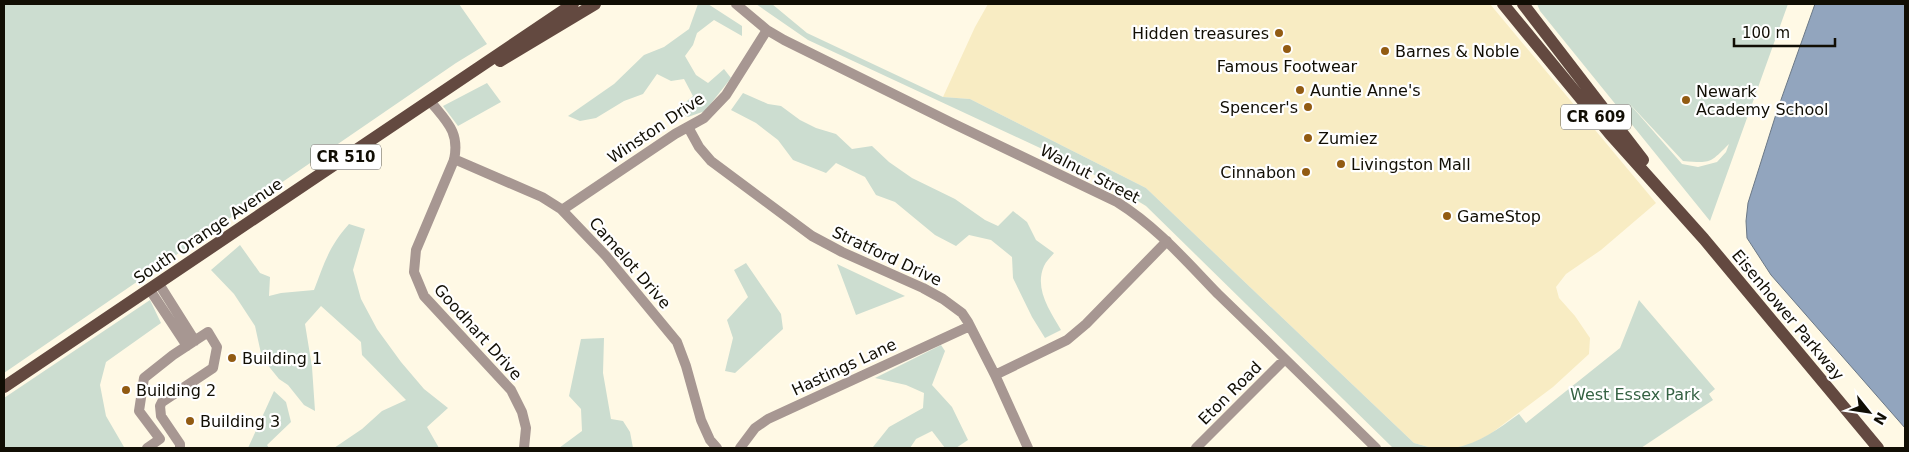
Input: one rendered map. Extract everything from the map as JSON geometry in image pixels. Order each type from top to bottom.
[{"type":"main road","name":"CR 510","points":[[430,101],[572,4]]},
{"type":"main road","name":"CR 510","points":[[430,101],[527,46],[595,4]]},
{"type":"main road","name":"Eisenhower Parkway","points":[[1503,4],[1610,134],[1692,226],[1878,448]]},
{"type":"main road","name":"Eisenhower Parkway","points":[[1523,4],[1692,226]]},
{"type":"main road","points":[[1531,4],[1537,20]]},
{"type":"main road","name":"South Orange Avenue","points":[[4,387],[430,101]]},
{"type":"street","name":"Walnut Street","points":[[736,4],[767,30],[952,123],[1117,202],[1139,216],[1167,241],[1376,448]]},
{"type":"street","name":"Winston Drive","points":[[562,210],[704,118],[718,105],[767,30]]},
{"type":"street","name":"Goodhart Drive","points":[[430,101],[453,130],[457,148],[416,250],[414,272],[424,296],[511,390],[522,412],[526,428],[524,448]]},
{"type":"street","name":"Stratford Drive","points":[[688,127],[699,147],[711,161],[812,236],[943,299],[962,313],[995,375],[1028,448]]},
{"type":"street","name":"Camelot Drive","points":[[454,159],[542,197],[562,210],[606,256],[675,339],[686,366],[701,420],[710,440],[717,448]]},
{"type":"street","points":[[995,375],[1067,340],[1086,324],[1167,241]]},
{"type":"street","points":[[154,287],[191,343]]},
{"type":"street","name":"Hastings Lane","points":[[740,448],[755,428],[768,419],[970,326]]},
{"type":"street","points":[[147,448],[160,439],[140,411],[144,378],[208,332],[217,347],[213,368],[162,402],[159,408],[161,416],[180,444],[180,448]]},
{"type":"street","name":"Eton Road","points":[[1196,448],[1285,359]]},
{"type":"shaded area","name":"Livingston Mall","points":[[988,4],[1490,4],[1656,203],[1601,250],[1566,274],[1556,287],[1559,298],[1575,316],[1590,338],[1589,354],[1553,387],[1489,435],[1469,445],[1454,448],[1432,448],[1414,443],[1146,188],[970,99],[943,97],[975,27]]},
{"type":"green space","points":[[4,4],[459,4],[487,44],[456,63],[4,373]]},
{"type":"green space","points":[[698,4],[708,4],[742,26],[742,36],[714,20],[697,33],[693,45],[685,56],[696,75],[708,83],[724,69],[731,78],[705,111],[688,117],[676,110],[693,96],[684,79],[671,81],[657,74],[643,94],[624,101],[596,118],[580,121],[568,116],[614,84],[644,55],[664,47],[689,29]]},
{"type":"green space","points":[[756,4],[772,4],[807,33],[943,97],[970,99],[1146,188],[1414,443],[1432,448],[1393,448],[1146,206],[1083,168],[808,40]]},
{"type":"green space","name":"Newark Academy School","points":[[1537,4],[1788,4],[1710,221],[1540,11]],"holes":[[[1627,101],[1683,161],[1709,161],[1729,144],[1726,152],[1717,162],[1698,167],[1682,164]]]},
{"type":"green space","points":[[487,83],[501,102],[458,126],[443,106]]},
{"type":"green space","points":[[743,93],[768,104],[781,106],[800,120],[816,128],[836,134],[852,149],[872,146],[889,162],[912,178],[955,199],[985,220],[998,226],[1013,211],[1027,222],[1036,240],[1054,253],[1044,266],[1041,283],[1045,300],[1061,330],[1045,338],[1032,317],[1013,278],[1012,257],[991,240],[969,235],[956,246],[935,235],[895,202],[876,195],[865,177],[836,163],[826,173],[793,160],[778,140],[756,123],[731,110]]},
{"type":"green space","points":[[349,224],[365,229],[353,270],[361,299],[377,329],[424,389],[448,408],[427,427],[439,448],[334,448],[362,429],[382,411],[406,400],[362,355],[361,342],[321,306],[305,324],[312,367],[315,411],[304,405],[262,358],[255,326],[234,294],[211,270],[240,245],[260,273],[270,277],[269,296],[314,290],[324,263],[342,232]]},
{"type":"green space","points":[[746,263],[781,314],[783,329],[735,373],[725,371],[733,338],[727,320],[748,297],[734,270]]},
{"type":"green space","points":[[837,264],[905,296],[856,315]]},
{"type":"green space","points":[[150,300],[161,323],[106,362],[100,385],[106,416],[124,447],[4,448],[4,398]]},
{"type":"green space","name":"West Essex Park","points":[[1639,300],[1715,389],[1709,394],[1713,400],[1641,448],[1454,448],[1480,439],[1519,414],[1526,423],[1620,348]]},
{"type":"green space","points":[[604,338],[603,373],[611,419],[623,421],[630,432],[633,448],[559,448],[582,431],[581,409],[569,396],[581,339]]},
{"type":"green space","points":[[941,345],[945,351],[932,385],[952,407],[968,440],[956,448],[945,448],[932,431],[916,439],[910,448],[873,447],[889,427],[923,408],[924,393],[906,385],[875,378]]},
{"type":"green space","points":[[274,391],[286,402],[291,422],[267,445],[269,448],[248,448]]},
{"type":"water","points":[[1815,4],[1905,4],[1905,428],[1771,275],[1747,238],[1748,203],[1777,111]]},
{"type":"place","name":"Hidden treasures","points":[[1279,33]]},
{"type":"place","name":"Famous Footwear","points":[[1287,49]]},
{"type":"place","name":"Barnes & Noble","points":[[1385,51]]},
{"type":"place","name":"Auntie Anne's","points":[[1300,90]]},
{"type":"place","name":"Newark Academy School","points":[[1686,100]]},
{"type":"place","name":"Spencer's","points":[[1308,107]]},
{"type":"place","name":"Zumiez","points":[[1308,138]]},
{"type":"place","name":"Livingston Mall","points":[[1341,164]]},
{"type":"place","name":"Cinnabon","points":[[1306,172]]},
{"type":"place","name":"GameStop","points":[[1447,216]]},
{"type":"place","name":"Building 1","points":[[232,358]]},
{"type":"place","name":"Building 2","points":[[126,390]]},
{"type":"place","name":"Building 3","points":[[190,421]]}]
